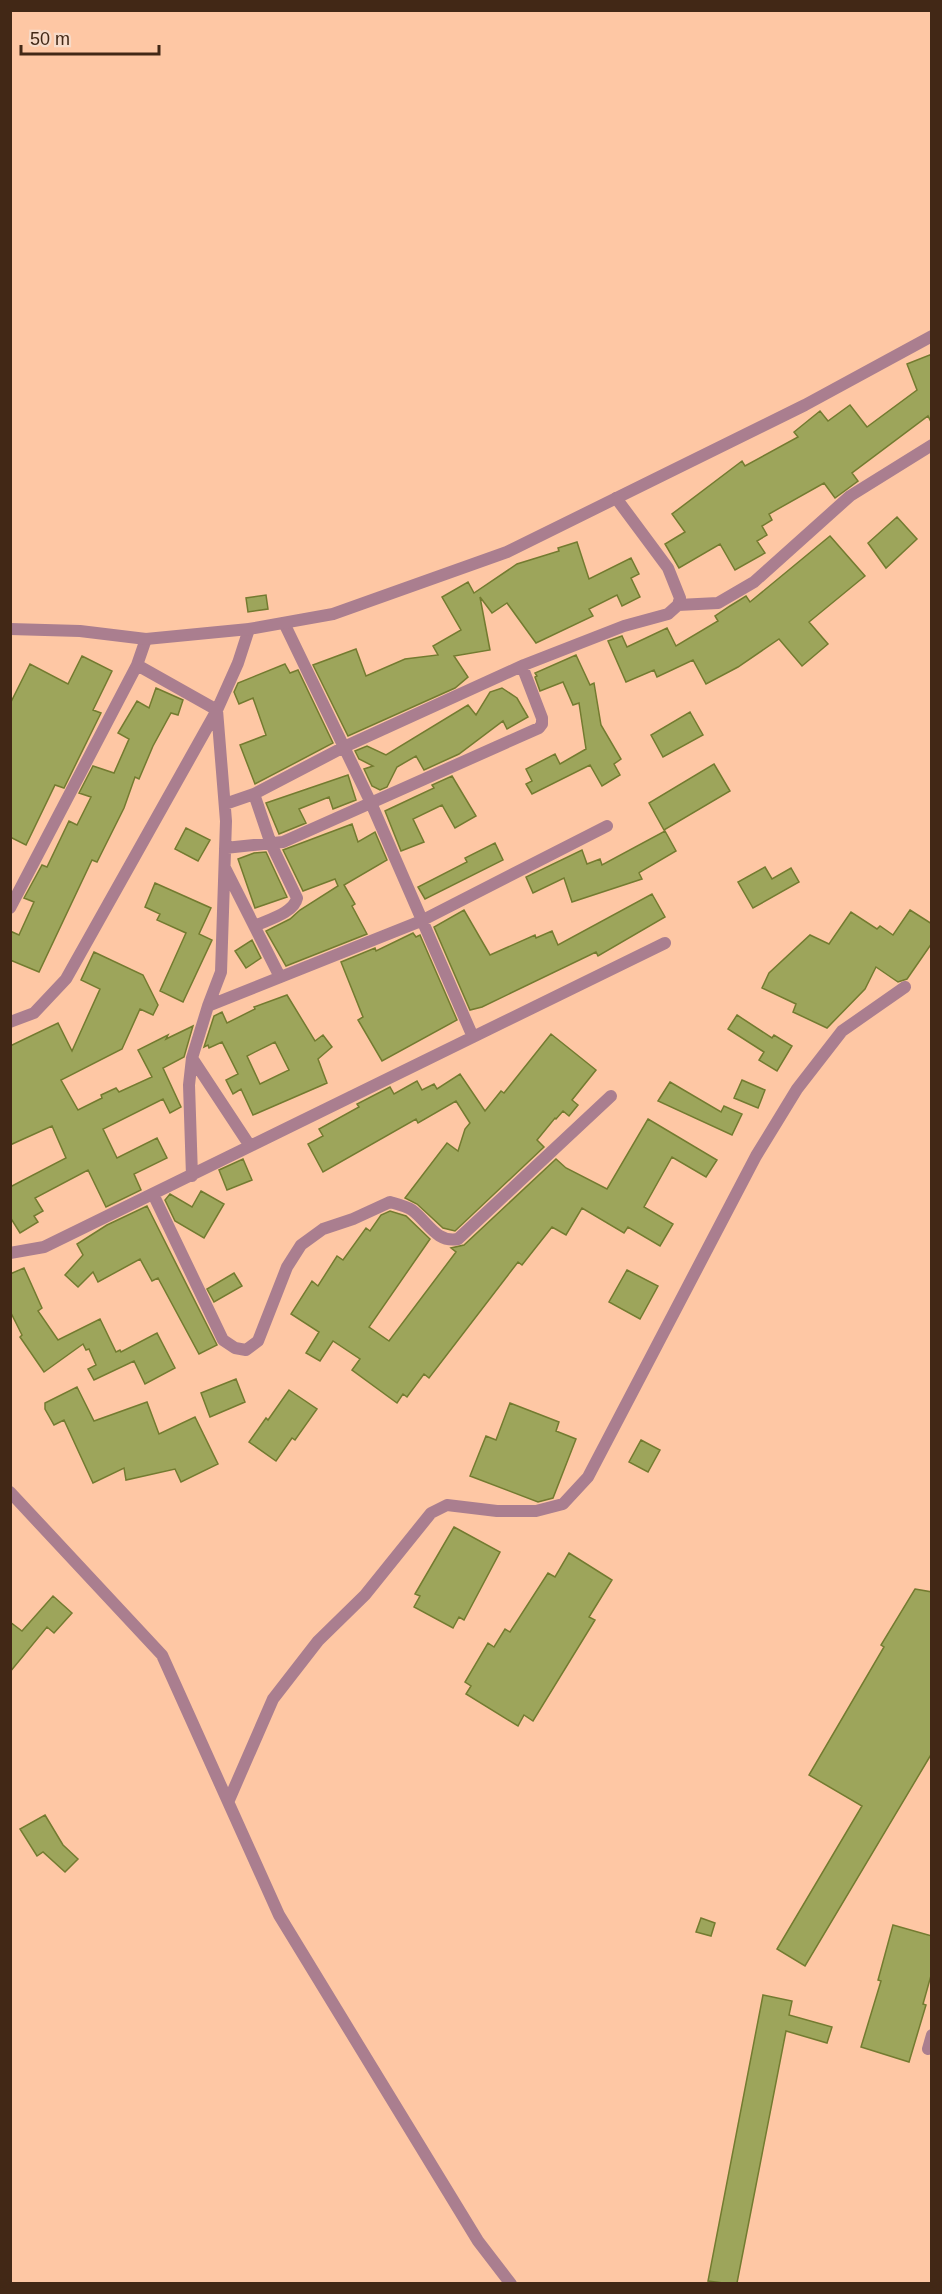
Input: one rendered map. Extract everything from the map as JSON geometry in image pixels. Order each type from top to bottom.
[{"type":"street","points":[[10,629],[80,630],[146,639],[249,629],[333,614],[507,552],[805,405],[932,336]]},
{"type":"street","points":[[678,605],[718,603],[754,582],[850,495],[932,445]]},
{"type":"street","points":[[225,804],[254,794],[344,747],[522,666],[624,626],[668,614],[678,605],[680,598],[668,568],[616,498]]},
{"type":"street","points":[[284,623],[371,803],[473,1037]]},
{"type":"street","points":[[10,1023],[34,1013],[66,979],[217,710],[238,663],[249,629]]},
{"type":"street","points":[[10,908],[136,666],[146,639]]},
{"type":"street","points":[[136,666],[217,710]]},
{"type":"street","points":[[225,848],[283,842],[539,728],[542,724],[542,717],[522,666]]},
{"type":"street","points":[[192,1176],[189,1085],[192,1058],[207,1006],[220,972],[225,867],[225,804],[217,710]]},
{"type":"street","points":[[254,794],[271,844],[297,898],[296,903],[289,909],[255,926]]},
{"type":"street","points":[[207,1006],[421,921],[607,826]]},
{"type":"street","points":[[225,867],[280,977]]},
{"type":"street","points":[[10,1253],[44,1247],[665,943]]},
{"type":"street","points":[[228,1800],[273,1700],[318,1641],[365,1595],[431,1513],[447,1505],[536,1511],[563,1504],[588,1476],[756,1156],[797,1089],[842,1031],[905,987]]},
{"type":"street","points":[[192,1058],[250,1146]]},
{"type":"street","points":[[153,1194],[223,1340],[235,1348],[246,1350],[258,1341],[287,1267],[301,1245],[322,1229],[353,1219],[390,1202],[411,1210],[441,1238],[458,1239],[611,1096]]},
{"type":"street","points":[[10,1492],[162,1655],[279,1915],[478,2241],[512,2283]]},
{"type":"street","points":[[928,2049],[932,2035]]},
{"type":"building","points":[[932,354],[932,424],[928,416],[852,473],[858,481],[835,498],[824,483],[769,514],[772,520],[762,526],[767,535],[757,541],[765,553],[735,570],[720,544],[679,568],[665,544],[685,532],[672,514],[742,461],[745,466],[798,437],[794,432],[820,411],[828,421],[850,405],[867,427],[917,390],[907,364]]},
{"type":"building","points":[[897,517],[917,539],[886,568],[868,543]]},
{"type":"building","points":[[830,536],[865,576],[809,622],[828,644],[802,666],[779,639],[738,667],[706,684],[693,660],[657,677],[654,670],[626,682],[608,641],[622,636],[627,647],[667,628],[676,646],[718,621],[715,616],[746,596],[750,602]]},
{"type":"building","points":[[577,542],[589,579],[631,558],[639,574],[631,578],[640,597],[622,606],[617,595],[589,609],[593,616],[536,643],[507,603],[492,613],[480,597],[490,650],[454,656],[468,677],[455,688],[348,736],[313,665],[356,649],[366,676],[405,659],[438,655],[433,646],[461,630],[442,597],[468,582],[474,593],[517,564],[559,551],[558,548]]},
{"type":"building","points":[[266,595],[268,609],[248,612],[246,598]]},
{"type":"building","points":[[576,655],[590,685],[594,683],[601,725],[621,759],[614,764],[620,775],[602,786],[590,765],[532,794],[526,784],[532,781],[526,769],[555,754],[560,764],[586,749],[579,703],[573,705],[563,682],[540,691],[535,677],[537,676],[535,673]]},
{"type":"building","points":[[82,656],[112,671],[93,710],[101,713],[64,788],[55,785],[26,845],[10,837],[10,704],[30,664],[68,684]]},
{"type":"building","points":[[285,664],[290,673],[298,670],[333,743],[255,784],[240,745],[266,735],[253,698],[239,704],[234,692],[238,683]]},
{"type":"building","points":[[156,688],[183,700],[178,715],[171,713],[139,779],[135,777],[124,808],[97,862],[92,860],[39,972],[10,960],[10,931],[19,935],[34,902],[24,898],[42,865],[47,867],[69,821],[77,825],[91,797],[79,793],[93,766],[114,773],[129,739],[118,733],[137,701],[149,708]]},
{"type":"building","points":[[502,688],[517,698],[528,717],[507,729],[503,721],[459,754],[424,770],[416,756],[397,767],[387,787],[380,790],[372,786],[364,769],[373,766],[359,759],[355,751],[367,746],[386,755],[468,705],[476,715],[490,692]]},
{"type":"building","points":[[690,712],[703,735],[663,757],[651,735]]},
{"type":"building","points":[[714,764],[730,791],[664,830],[649,803]]},
{"type":"building","points":[[348,775],[356,800],[333,809],[329,797],[299,809],[306,823],[279,834],[266,803]]},
{"type":"building","points":[[452,776],[476,816],[455,828],[442,805],[413,819],[424,842],[401,851],[385,811],[434,788],[432,785]]},
{"type":"building","points":[[352,824],[358,842],[375,832],[387,860],[344,885],[355,904],[352,906],[367,934],[286,966],[266,931],[290,919],[338,886],[335,879],[303,891],[283,850]]},
{"type":"building","points":[[186,828],[210,840],[198,861],[175,849]]},
{"type":"building","points":[[665,831],[676,851],[640,872],[642,879],[572,902],[564,878],[533,893],[526,877],[582,850],[587,864],[600,859],[602,865]]},
{"type":"building","points":[[495,843],[503,860],[425,899],[418,887],[467,862],[465,858]]},
{"type":"building","points":[[266,852],[287,897],[255,908],[238,859],[254,853]]},
{"type":"building","points":[[765,867],[772,879],[791,868],[799,882],[753,908],[738,882]]},
{"type":"building","points":[[155,883],[211,908],[199,934],[212,940],[183,1002],[160,991],[186,933],[157,920],[160,914],[145,907]]},
{"type":"building","points":[[652,894],[665,917],[598,956],[596,952],[482,1007],[470,1010],[434,927],[464,910],[490,955],[535,935],[536,938],[552,931],[558,945]]},
{"type":"building","points":[[910,910],[932,924],[932,943],[907,979],[898,982],[876,967],[865,989],[827,1028],[793,1012],[796,1004],[762,988],[769,973],[810,935],[829,944],[851,912],[877,929],[880,926],[893,935]]},
{"type":"building","points":[[413,933],[416,937],[420,935],[457,1020],[382,1061],[358,1020],[363,1017],[341,962],[375,948],[376,951]]},
{"type":"building","points":[[252,940],[261,958],[246,968],[235,951]]},
{"type":"building","points":[[94,952],[143,975],[158,1005],[153,1015],[140,1009],[122,1049],[61,1080],[78,1110],[116,1088],[119,1092],[152,1077],[138,1050],[193,1026],[184,1057],[163,1068],[181,1107],[170,1113],[163,1099],[103,1129],[117,1158],[157,1138],[167,1158],[134,1174],[141,1190],[106,1207],[88,1170],[35,1198],[43,1211],[34,1216],[38,1222],[20,1233],[10,1217],[10,1187],[66,1158],[52,1126],[10,1145],[10,1046],[58,1023],[72,1051],[100,989],[81,980]]},
{"type":"building","points":[[287,995],[315,1041],[323,1035],[332,1047],[318,1059],[327,1083],[253,1115],[241,1089],[233,1094],[226,1080],[238,1074],[222,1042],[209,1048],[208,1045],[204,1047],[214,1016],[222,1012],[227,1023],[255,1009],[254,1007]],"holes":[[[275,1042],[289,1070],[260,1084],[247,1056]]]},
{"type":"building","points":[[737,1015],[772,1038],[774,1035],[792,1046],[777,1071],[759,1060],[764,1052],[728,1029]]},
{"type":"building","points":[[551,1034],[596,1070],[572,1100],[578,1105],[569,1116],[563,1111],[537,1140],[544,1147],[455,1231],[443,1228],[417,1204],[405,1198],[447,1143],[458,1151],[465,1129],[470,1123],[456,1101],[418,1123],[416,1119],[323,1172],[308,1144],[323,1136],[319,1129],[359,1107],[357,1104],[390,1087],[394,1094],[417,1081],[422,1090],[434,1084],[437,1089],[460,1074],[485,1111],[501,1091],[504,1093]]},
{"type":"building","points":[[742,1080],[765,1090],[758,1108],[734,1098]]},
{"type":"building","points":[[670,1082],[721,1112],[724,1106],[742,1114],[732,1135],[658,1101]]},
{"type":"building","points":[[648,1119],[717,1160],[706,1177],[672,1157],[644,1207],[673,1224],[660,1246],[628,1227],[624,1233],[582,1208],[566,1235],[552,1227],[522,1265],[518,1262],[429,1378],[424,1374],[407,1397],[403,1394],[397,1403],[352,1370],[360,1359],[333,1341],[320,1361],[306,1353],[319,1332],[291,1314],[312,1281],[318,1286],[337,1256],[343,1260],[366,1228],[370,1231],[381,1215],[390,1211],[406,1216],[430,1239],[369,1327],[389,1341],[456,1252],[451,1248],[464,1245],[556,1159],[566,1168],[607,1189]]},
{"type":"building","points":[[243,1159],[252,1180],[227,1190],[219,1170]]},
{"type":"building","points":[[201,1191],[224,1204],[204,1238],[175,1221],[165,1200],[170,1194],[192,1207]]},
{"type":"building","points":[[147,1206],[217,1345],[199,1354],[158,1278],[152,1281],[140,1259],[98,1282],[93,1272],[78,1287],[65,1275],[83,1255],[77,1244],[107,1225]]},
{"type":"building","points":[[24,1268],[42,1308],[38,1311],[58,1340],[100,1319],[116,1352],[120,1350],[121,1352],[157,1333],[175,1368],[145,1384],[134,1361],[94,1380],[88,1369],[96,1365],[89,1349],[86,1350],[83,1344],[44,1372],[20,1337],[22,1335],[10,1311],[10,1274]]},
{"type":"building","points":[[627,1270],[658,1286],[640,1319],[609,1302]]},
{"type":"building","points":[[234,1273],[242,1286],[214,1302],[207,1289]]},
{"type":"building","points":[[236,1379],[245,1402],[210,1417],[201,1393]]},
{"type":"building","points":[[77,1387],[94,1421],[147,1402],[159,1434],[195,1417],[218,1464],[181,1482],[175,1469],[126,1480],[124,1468],[93,1483],[64,1420],[54,1425],[45,1409],[45,1403]]},
{"type":"building","points":[[289,1390],[317,1409],[295,1440],[292,1438],[276,1461],[249,1442]]},
{"type":"building","points":[[510,1403],[559,1422],[556,1431],[576,1439],[553,1498],[538,1502],[470,1476],[486,1436],[496,1440]]},
{"type":"building","points":[[641,1440],[660,1450],[648,1472],[629,1462]]},
{"type":"building","points":[[454,1527],[500,1552],[464,1620],[459,1617],[453,1628],[414,1607],[420,1596],[415,1594]]},
{"type":"building","points":[[569,1553],[612,1580],[589,1617],[595,1620],[533,1721],[524,1715],[518,1726],[466,1694],[471,1686],[465,1682],[488,1643],[494,1647],[505,1629],[510,1632],[548,1573],[555,1577]]},
{"type":"building","points":[[915,1589],[932,1592],[932,1753],[805,1966],[777,1949],[862,1806],[809,1775],[884,1647],[881,1645]]},
{"type":"building","points":[[53,1596],[72,1613],[54,1633],[47,1627],[10,1672],[10,1622],[22,1631]]},
{"type":"building","points":[[45,1815],[63,1845],[78,1859],[65,1872],[43,1852],[37,1856],[20,1829]]},
{"type":"building","points":[[701,1918],[715,1923],[711,1936],[696,1932]]},
{"type":"building","points":[[893,1925],[932,1936],[932,1972],[923,2004],[926,2005],[909,2062],[861,2047],[881,1981],[878,1980]]},
{"type":"building","points":[[763,1995],[792,2001],[789,2015],[832,2027],[827,2043],[786,2031],[737,2283],[708,2281]]}]
